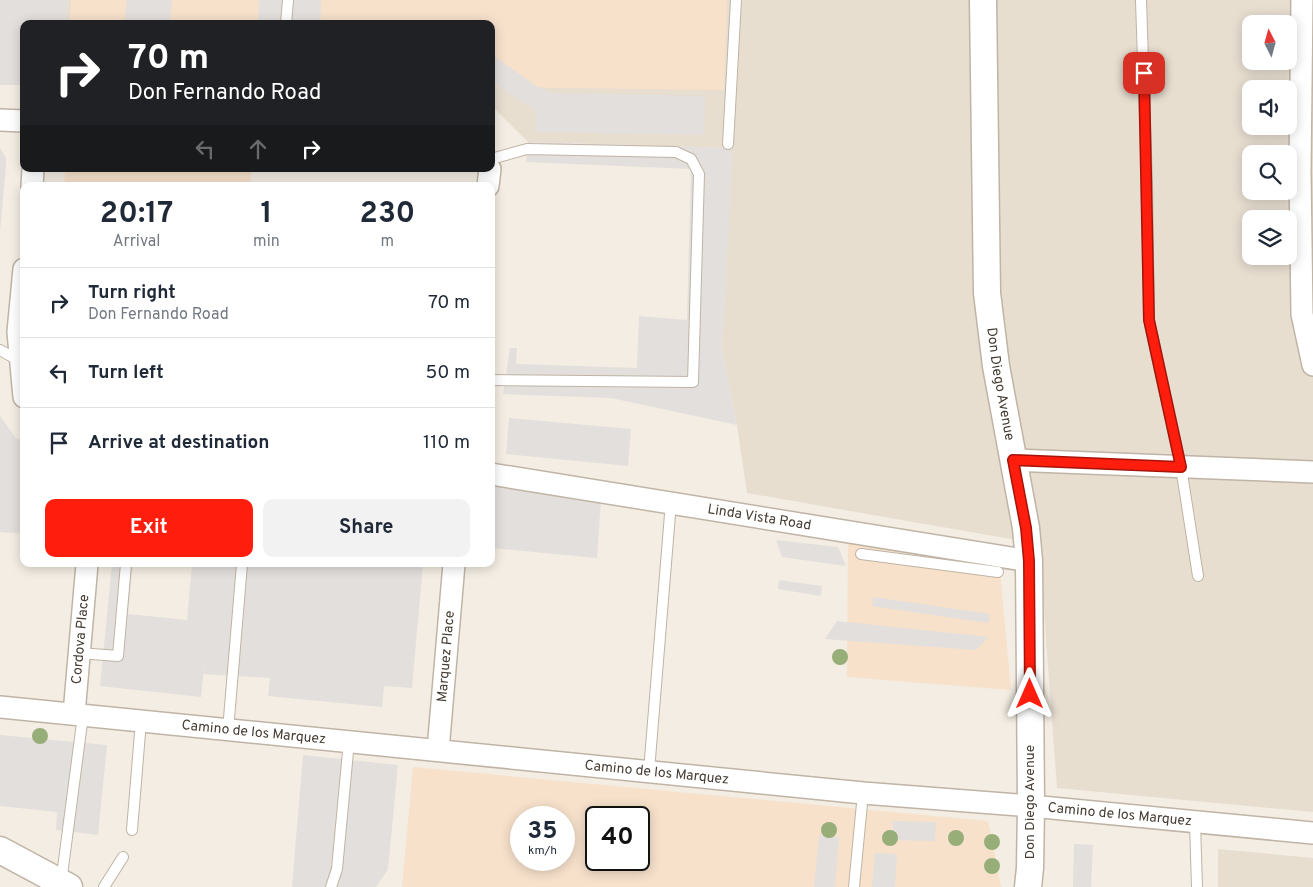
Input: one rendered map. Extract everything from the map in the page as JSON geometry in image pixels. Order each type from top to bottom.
[{"type":"street","name":"Don Diego Avenue","points":[[983,0],[987,293],[995,356],[1026,528],[1029,561],[1031,806],[1028,887]]},
{"type":"street","points":[[1302,0],[1306,171],[1302,314],[1313,365]]},
{"type":"street","points":[[0,120],[20,121]]},
{"type":"street","points":[[20,311],[18,332],[20,361]]},
{"type":"street","points":[[1013,460],[1313,472]]},
{"type":"street","name":"Linda Vista Road","points":[[495,475],[1029,561]]},
{"type":"street","name":"Cordova Place","points":[[78,715],[79,653],[87,567]]},
{"type":"street","name":"Marquez Place","points":[[438,750],[454,567]]},
{"type":"street","name":"Camino de los Marquez","points":[[0,706],[349,742],[1313,834]]},
{"type":"street","points":[[0,850],[65,885]]},
{"type":"lane","points":[[286,20],[288,0]]},
{"type":"lane","points":[[728,144],[736,0]]},
{"type":"lane","points":[[1141,0],[1147,174],[1149,320],[1181,467],[1198,576]]},
{"type":"lane","points":[[495,158],[527,149],[676,152],[691,159],[699,174],[693,382],[495,380]]},
{"type":"lane","points":[[0,350],[20,361]]},
{"type":"lane","points":[[649,771],[671,502]]},
{"type":"lane","points":[[861,554],[998,572]]},
{"type":"lane","points":[[79,653],[118,656],[126,567]]},
{"type":"lane","points":[[228,730],[242,567]]},
{"type":"lane","points":[[65,885],[78,715]]},
{"type":"lane","points":[[132,830],[141,721]]},
{"type":"lane","points":[[330,887],[337,869],[349,742]]},
{"type":"lane","points":[[854,887],[863,792]]},
{"type":"lane","points":[[1195,823],[1197,887]]},
{"type":"lane","points":[[104,887],[123,857]]},
{"type":"shaded area","points":[[0,0],[68,0],[66,20],[20,20],[20,85],[0,85]]},
{"type":"shaded area","points":[[68,0],[1313,0],[1313,812],[1057,788],[1039,544],[747,493],[737,425],[722,350],[732,148],[528,142],[495,109],[495,20],[66,20]]},
{"type":"shaded area","points":[[71,0],[727,0],[724,90],[495,87],[495,20],[69,20]]},
{"type":"shaded area","points":[[127,0],[172,0],[170,20],[124,20]]},
{"type":"shaded area","points":[[259,0],[321,0],[320,20],[258,20]]},
{"type":"shaded area","points":[[495,57],[536,86],[551,93],[705,96],[704,135],[536,132],[536,111],[495,84]]},
{"type":"shaded area","points":[[528,142],[733,148],[722,350],[737,425],[611,398],[503,394],[510,348],[517,348],[516,364],[637,368],[639,316],[687,320],[691,169],[526,162]]},
{"type":"shaded area","points":[[0,148],[6,158],[6,166],[0,231]]},
{"type":"shaded area","points":[[65,172],[252,172],[250,182],[64,182]]},
{"type":"shaded area","points":[[0,416],[16,438],[20,440],[20,534],[0,532]]},
{"type":"shaded area","points":[[509,418],[631,429],[628,466],[506,454]]},
{"type":"shaded area","points":[[503,483],[601,499],[597,558],[495,548],[495,487]]},
{"type":"shaded area","points":[[776,540],[838,547],[846,566],[782,557]]},
{"type":"shaded area","points":[[848,542],[1000,572],[1011,690],[847,677]]},
{"type":"shaded area","points":[[112,567],[133,567],[128,614],[187,620],[192,567],[423,567],[412,688],[384,686],[382,707],[268,696],[270,678],[204,674],[205,659],[201,697],[100,686]]},
{"type":"shaded area","points":[[779,580],[822,586],[821,596],[778,589]]},
{"type":"shaded area","points":[[873,597],[990,614],[988,623],[872,606]]},
{"type":"shaded area","points":[[837,621],[989,637],[976,650],[825,639]]},
{"type":"shaded area","points":[[0,735],[107,745],[98,835],[56,830],[57,812],[0,806]]},
{"type":"shaded area","points":[[303,755],[398,765],[388,869],[376,887],[292,887]]},
{"type":"shaded area","points":[[413,767],[988,821],[1001,887],[402,887]]},
{"type":"shaded area","points":[[893,821],[936,822],[935,841],[892,840]]},
{"type":"shaded area","points":[[819,835],[839,837],[835,887],[814,887]]},
{"type":"shaded area","points":[[1074,844],[1093,845],[1091,887],[1073,887]]},
{"type":"shaded area","points":[[1218,849],[1313,858],[1313,887],[1218,887]]},
{"type":"shaded area","points":[[875,853],[897,854],[895,887],[872,887]]},
{"type":"route","points":[[1030,694],[1029,561],[1026,528],[1013,460],[1181,467],[1149,320],[1144,73]]}]
